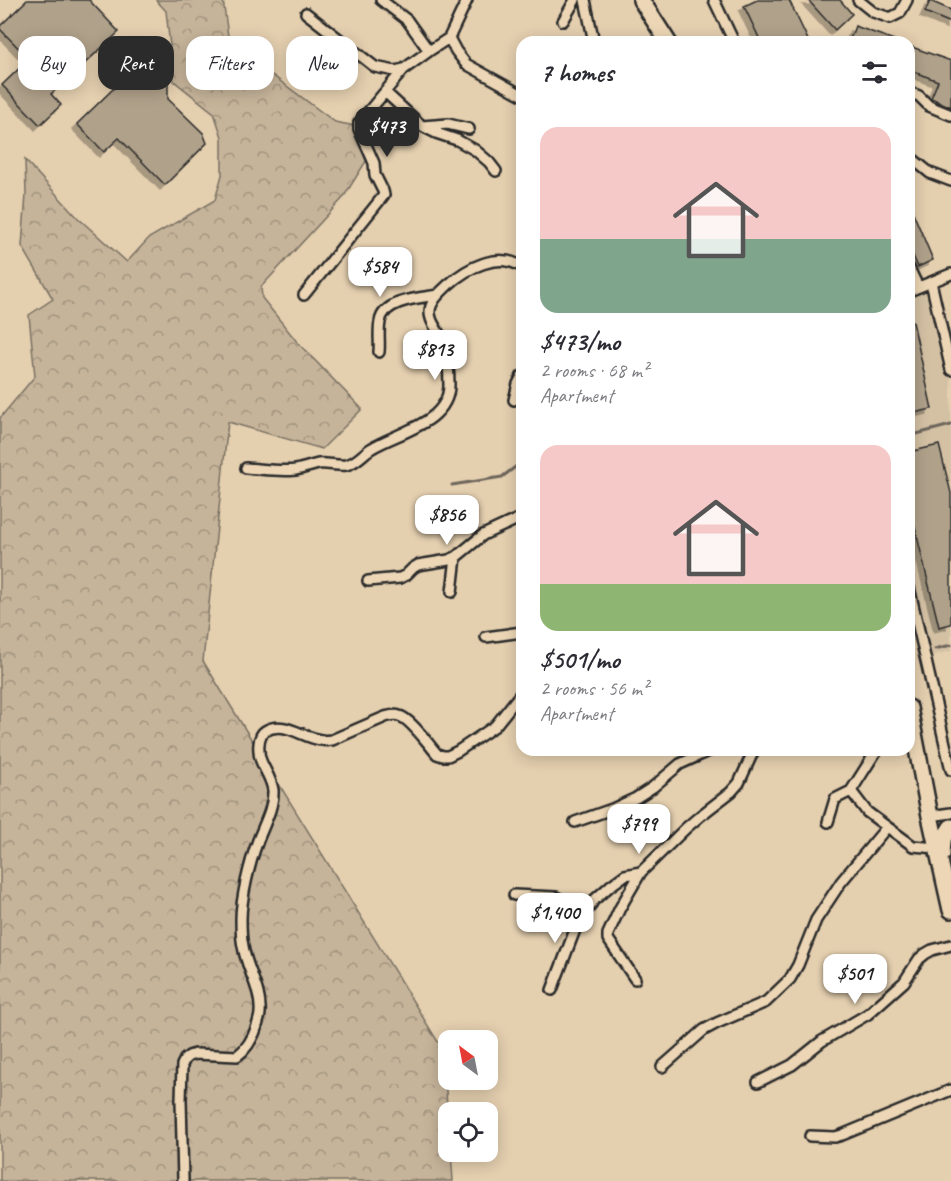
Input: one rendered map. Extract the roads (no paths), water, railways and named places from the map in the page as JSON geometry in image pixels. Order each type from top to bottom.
[{"type":"main road","points":[[641,0],[664,36]]},
{"type":"main road","points":[[915,739],[951,910]]},
{"type":"main road","points":[[942,870],[943,840],[951,828]]},
{"type":"street","points":[[381,0],[407,20],[429,51]]},
{"type":"street","points":[[304,295],[384,195],[375,175],[374,162],[359,129],[359,123],[404,69],[449,38],[467,0]]},
{"type":"street","points":[[563,21],[575,0]]},
{"type":"street","points":[[585,0],[593,36]]},
{"type":"street","points":[[714,0],[731,36]]},
{"type":"street","points":[[858,0],[873,12],[890,18],[900,14],[907,0]]},
{"type":"street","points":[[306,14],[375,67],[404,69]]},
{"type":"street","points":[[449,38],[466,64],[516,92]]},
{"type":"street","points":[[385,92],[422,126],[458,140],[476,150],[496,171]]},
{"type":"street","points":[[915,94],[929,106],[951,115]]},
{"type":"street","points":[[422,126],[448,124],[469,129]]},
{"type":"street","points":[[915,161],[930,173],[951,181]]},
{"type":"street","points":[[246,468],[295,470],[318,464],[345,465],[354,462],[373,447],[414,429],[442,406],[450,386],[444,345],[430,316],[430,309],[438,295],[457,277],[482,264],[497,261],[516,264]]},
{"type":"street","points":[[915,288],[951,274]]},
{"type":"street","points":[[931,282],[951,370]]},
{"type":"street","points":[[380,352],[380,322],[387,309],[400,302],[438,295]]},
{"type":"street","points":[[514,400],[516,392]]},
{"type":"street","points":[[368,581],[400,578],[418,565],[456,557],[483,535],[516,521]]},
{"type":"street","points":[[452,592],[456,557]]},
{"type":"street","points":[[915,612],[951,770]]},
{"type":"street","points":[[486,637],[516,633]]},
{"type":"street","points":[[183,1181],[181,1100],[185,1059],[195,1054],[237,1056],[243,1052],[255,1034],[260,1014],[259,1000],[243,947],[241,918],[256,846],[273,800],[270,778],[260,760],[258,749],[262,734],[266,730],[286,728],[315,739],[332,740],[394,715],[407,720],[437,754],[448,756],[495,726],[516,700]]},
{"type":"street","points":[[575,822],[636,798],[680,764],[698,756]]},
{"type":"street","points":[[635,979],[608,939],[608,934],[620,908],[641,872],[693,822],[739,783],[751,756]]},
{"type":"street","points":[[828,822],[836,799],[851,791],[874,756]]},
{"type":"street","points":[[851,791],[867,812],[913,846],[937,848]]},
{"type":"street","points":[[930,816],[951,813]]},
{"type":"street","points":[[662,1067],[704,1030],[766,1002],[790,979],[816,920],[841,882],[887,827]]},
{"type":"street","points":[[552,990],[578,922],[585,911],[593,901],[625,875],[641,872]]},
{"type":"street","points":[[514,895],[556,897],[585,911]]},
{"type":"street","points":[[758,1082],[792,1065],[822,1041],[868,1014],[904,982],[924,954],[951,945]]},
{"type":"street","points":[[810,1136],[842,1135],[951,1090]]},
{"type":"waterway","points":[[915,434],[951,425]]},
{"type":"waterway","points":[[452,485],[502,477],[516,466]]},
{"type":"waterway","points":[[935,649],[951,645]]}]
